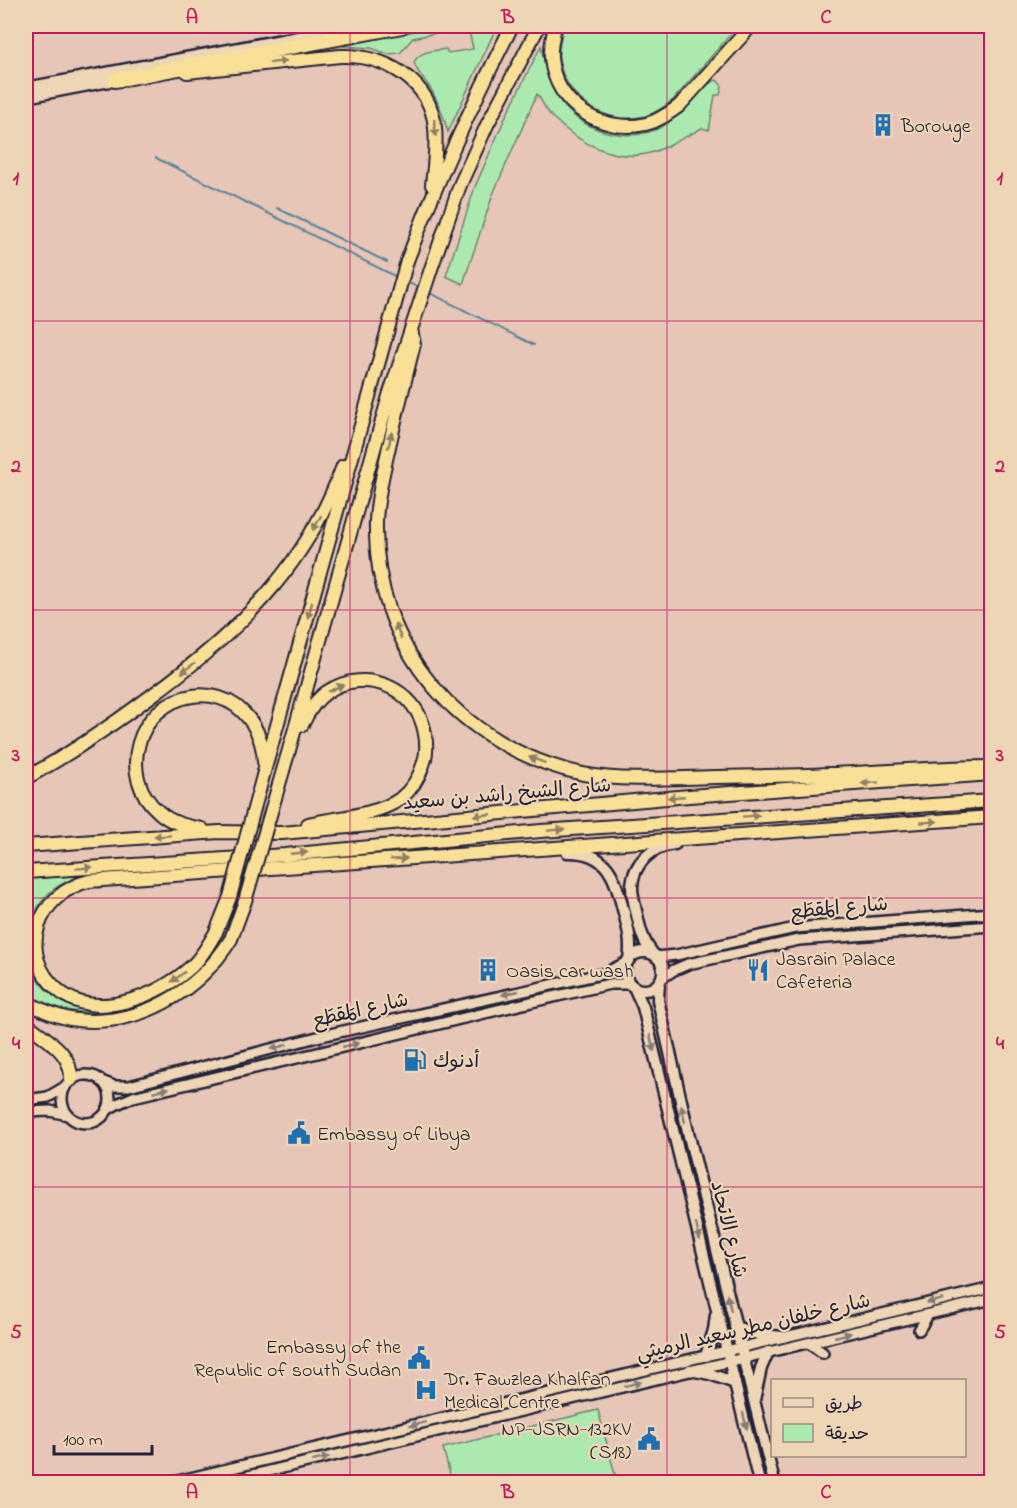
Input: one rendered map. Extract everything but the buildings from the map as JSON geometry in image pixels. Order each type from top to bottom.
[{"type":"highway","points":[[115,80],[402,26]]},
{"type":"highway","points":[[512,26],[430,198],[407,261],[396,297],[382,351],[264,772],[230,897],[216,933],[194,965],[176,980],[156,992],[133,1001],[90,1005],[70,999],[57,990],[45,975],[37,956],[36,938],[39,922],[48,906],[69,887],[89,881],[528,850],[714,837],[992,817]]},
{"type":"highway","points":[[26,1002],[48,1013],[77,1020],[108,1020],[136,1015],[162,1004],[202,976],[219,958],[231,939],[245,901],[289,750],[386,407],[432,266],[460,185],[487,125],[539,26]]},
{"type":"highway","points":[[555,26],[551,60],[560,88],[586,115],[615,126],[633,126],[664,117],[678,106],[751,26]]},
{"type":"highway","points":[[115,80],[340,56],[361,56],[380,61],[397,69],[408,78],[420,91],[429,106],[435,128],[436,145],[430,198]]},
{"type":"highway","points":[[411,329],[414,344],[385,461],[377,506],[378,568],[393,621],[413,662],[458,713],[485,735],[514,751],[549,764],[604,777],[692,778],[992,767]]},
{"type":"highway","points":[[26,778],[95,736],[175,679],[216,646],[263,599],[296,557],[330,499],[382,351]]},
{"type":"highway","points":[[282,833],[296,826],[378,809],[400,799],[420,775],[427,744],[421,717],[406,697],[385,684],[361,680],[337,686],[318,700],[310,709],[289,750]]},
{"type":"highway","points":[[219,832],[188,826],[167,818],[151,804],[145,795],[137,774],[136,753],[147,723],[162,707],[185,697],[210,696],[222,699],[243,712],[258,732],[262,744],[264,772]]},
{"type":"highway","name":"شارع الشيخ راشد بن سعيد","points":[[26,846],[219,832],[282,833],[689,796],[992,774]]},
{"type":"highway","name":"شارع الشيخ راشد بن سعيد","points":[[26,872],[285,855],[541,831],[992,801]]},
{"type":"highway","points":[[26,1023],[66,1056],[71,1068],[69,1083]]},
{"type":"main road","points":[[26,88],[356,26]]},
{"type":"main road","points":[[26,97],[115,80]]},
{"type":"main road","points":[[528,850],[549,853],[581,852],[592,855],[605,865],[612,874],[620,896],[629,936],[625,974],[632,986],[644,991],[655,987],[661,981],[663,966],[642,937],[632,894],[634,878],[639,866],[649,854],[663,846],[714,837]]},
{"type":"main road","points":[[628,961],[640,952],[654,955]]},
{"type":"main road","name":"شارع الاتحاد","points":[[661,981],[659,1005],[774,1482]]},
{"type":"main road","name":"شارع الاتحاد","points":[[632,986],[643,1007],[759,1482]]},
{"type":"main road","points":[[706,1356],[714,1330],[716,1306]]},
{"type":"main road","points":[[735,1327],[761,1335],[783,1337]]},
{"type":"main road","points":[[754,1403],[761,1368],[768,1352]]},
{"type":"main road","points":[[690,1370],[711,1374],[735,1383]]},
{"type":"main road","points":[[760,1430],[771,1436]]},
{"type":"street","name":"شارع المَقطَع","points":[[654,955],[676,955],[795,928],[992,913]]},
{"type":"street","name":"شارع المَقطَع","points":[[661,981],[674,970],[688,964],[782,942],[992,926]]},
{"type":"street","name":"شارع المَقطَع","points":[[101,1081],[114,1086],[129,1086],[342,1031],[605,973],[628,961]]},
{"type":"street","name":"شارع المَقطَع","points":[[107,1110],[133,1097],[538,1000],[610,984],[632,986]]},
{"type":"street","points":[[26,1100],[48,1097],[76,1077],[90,1075],[101,1081],[109,1091],[110,1098],[103,1116],[92,1122],[79,1122],[68,1115],[64,1110],[62,1097],[69,1083]]},
{"type":"street","points":[[26,1112],[50,1111],[68,1115]]},
{"type":"street","name":"شارع خلفان مطر سعيد الرميثي","points":[[223,1482],[690,1370],[783,1337],[992,1288]]},
{"type":"street","name":"شارع خلفان مطر سعيد الرميثي","points":[[741,1352],[768,1352],[992,1299]]},
{"type":"street","points":[[919,1330],[928,1315]]},
{"type":"street","points":[[809,1343],[823,1353]]},
{"type":"street","name":"شارع خلفان مطر سعيد الرميثي","points":[[173,1482],[706,1356],[729,1355]]},
{"type":"street","points":[[566,1389],[564,1394],[569,1400]]},
{"type":"green space","points":[[439,26],[460,26],[413,38],[400,53],[388,54],[371,48],[342,46]]},
{"type":"green space","points":[[468,26],[497,26],[448,132],[435,96],[414,62],[420,55],[428,52],[446,49],[448,53],[473,49]]},
{"type":"green space","points":[[564,26],[738,26],[673,100],[645,116],[630,118],[602,113],[578,97],[569,86],[562,73],[559,58],[559,46]]},
{"type":"green space","points":[[541,46],[548,75],[557,96],[571,113],[595,128],[623,135],[652,131],[665,125],[705,87],[717,80],[722,86],[720,95],[715,95],[709,130],[702,128],[662,149],[642,155],[614,153],[587,143],[562,127],[537,94],[493,194],[463,284],[446,276],[475,187],[505,118]]},
{"type":"green space","points":[[83,875],[57,887],[41,902],[30,927],[29,954],[38,979],[51,994],[70,1004],[96,1013],[60,1008],[26,995],[26,879]]},
{"type":"green space","points":[[598,1410],[617,1482],[452,1482],[443,1448]]},
{"type":"waterway","points":[[156,158],[399,278]]},
{"type":"waterway","points":[[277,208],[387,262]]},
{"type":"waterway","points":[[406,282],[420,288]]},
{"type":"waterway","points":[[428,292],[534,345]]},
{"type":"place","name":"Borouge","points":[[883,125]]},
{"type":"place","name":"Oasis car wash","points":[[488,970]]},
{"type":"place","name":"Jasrain Palace Cafeteria","points":[[758,970]]},
{"type":"place","name":"أدنوك","points":[[415,1060]]},
{"type":"place","name":"Embassy of Libya","points":[[299,1133]]},
{"type":"place","name":"Embassy of the Republic of south Sudan","points":[[419,1358]]},
{"type":"place","name":"Dr. Fawzlea Khalfan Medical Centre","points":[[426,1390]]},
{"type":"place","name":"NP-JSRN-132KV (S18)","points":[[649,1439]]}]
